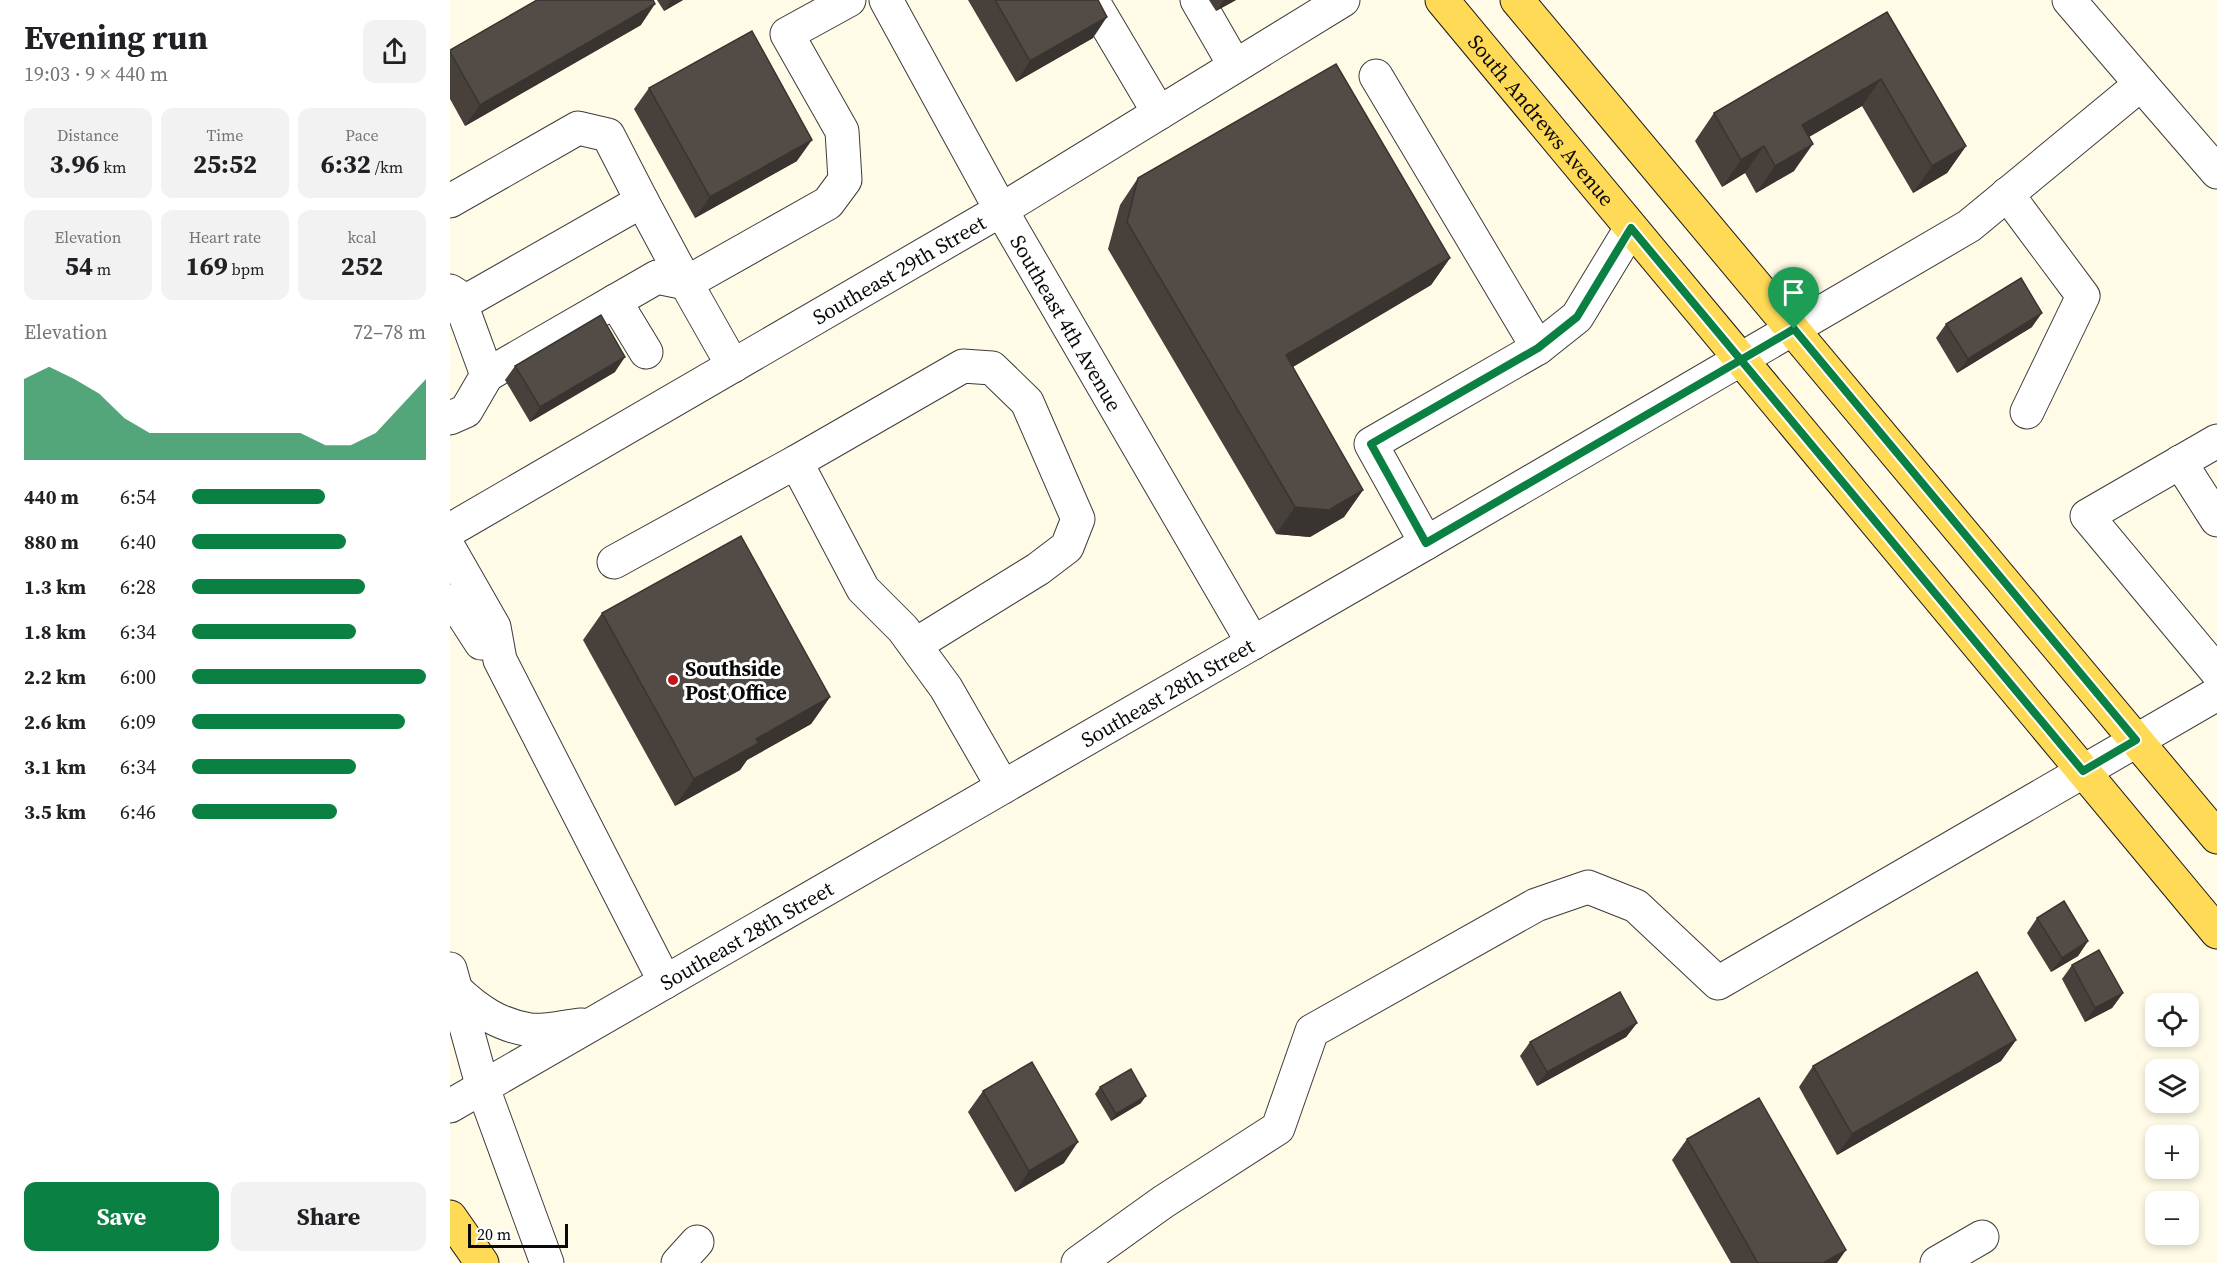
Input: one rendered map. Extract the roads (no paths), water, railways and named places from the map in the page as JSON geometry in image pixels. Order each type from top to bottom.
[{"type":"main road","name":"South Andrews Avenue","points":[[1442,0],[2217,932]]},
{"type":"main road","points":[[1517,0],[2217,837]]},
{"type":"main road","points":[[450,1217],[482,1263]]},
{"type":"street","points":[[450,418],[466,411],[487,375],[657,277],[686,283],[828,203],[845,180],[842,131],[787,34],[849,0]]},
{"type":"street","name":"Southeast 4th Avenue","points":[[886,0],[1001,210],[1253,643]]},
{"type":"street","points":[[1092,0],[1158,113]]},
{"type":"street","points":[[1197,0],[1235,66]]},
{"type":"street","name":"Southeast 29th Street","points":[[450,530],[1001,210],[1343,0]]},
{"type":"street","points":[[2069,0],[2217,172]]},
{"type":"street","points":[[1376,75],[1538,348]]},
{"type":"street","name":"Southeast 28th Street","points":[[450,1106],[1426,543],[1969,226],[2141,84]]},
{"type":"street","points":[[450,201],[578,128],[608,135],[686,283],[733,366]]},
{"type":"street","points":[[2007,194],[2083,296],[2027,412]]},
{"type":"street","points":[[487,375],[456,297],[642,201]]},
{"type":"street","points":[[1426,543],[1371,444],[1538,348],[1577,317],[1631,228]]},
{"type":"street","points":[[615,301],[646,352]]},
{"type":"street","points":[[614,562],[796,462],[963,366],[992,368],[1027,402],[1078,519],[1067,547],[1038,569],[915,645]]},
{"type":"street","points":[[2217,441],[2087,516],[2217,672]]},
{"type":"street","points":[[796,462],[863,589],[903,629],[946,688],[1003,787]]},
{"type":"street","points":[[2180,462],[2217,520]]},
{"type":"street","points":[[450,550],[494,627],[500,660],[665,981]]},
{"type":"street","points":[[450,601],[461,612],[478,641],[500,660]]},
{"type":"street","points":[[1078,1263],[1163,1202],[1278,1128],[1312,1031],[1536,906],[1588,887],[1636,906],[1718,983],[2217,694]]},
{"type":"street","points":[[453,979],[483,1088],[548,1263]]},
{"type":"street","name":"Southeast 28th Street","points":[[453,979],[479,1011],[504,1022],[532,1030],[593,1023]]},
{"type":"street","points":[[1936,1263],[1982,1237]]},
{"type":"place","name":"Southside Post Office","points":[[673,680]]}]
